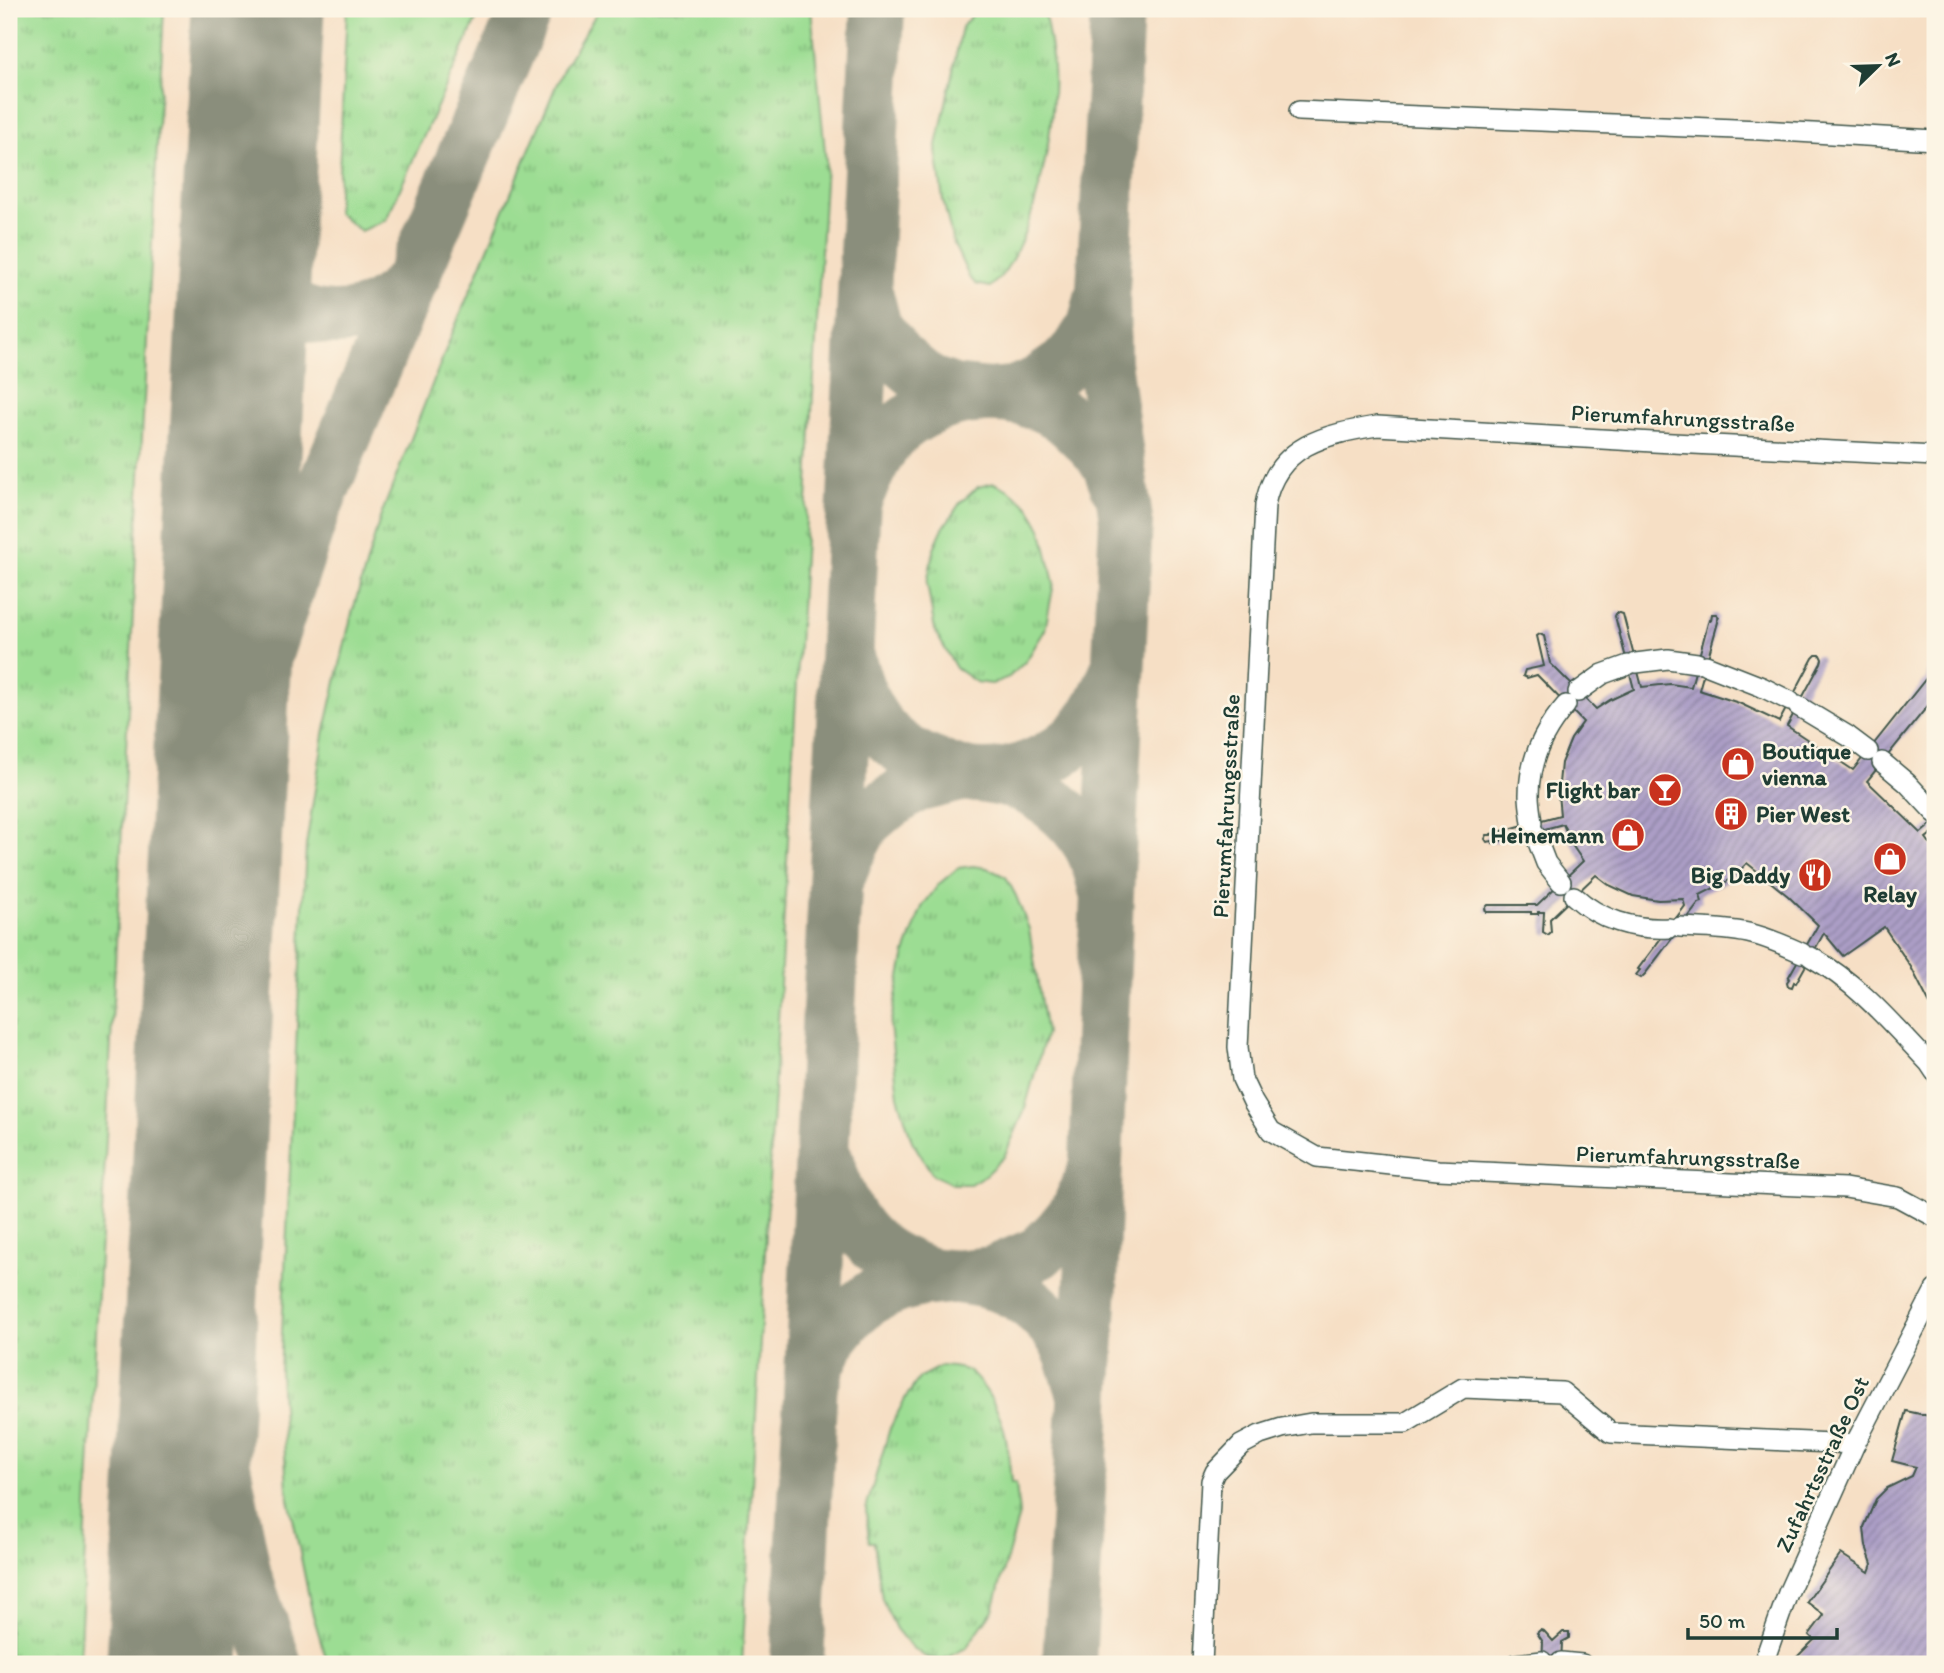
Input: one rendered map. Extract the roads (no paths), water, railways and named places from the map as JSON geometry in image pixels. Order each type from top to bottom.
[{"type":"lane","points":[[1299,111],[1935,140]]},
{"type":"lane","name":"Pierumfahrungsstraße","points":[[1935,456],[1377,426],[1341,432],[1317,440],[1290,456],[1274,479],[1265,505],[1238,1047],[1242,1079],[1271,1131],[1317,1157],[1438,1170],[1845,1188],[1898,1197],[1935,1217]]},
{"type":"lane","points":[[1933,1067],[1842,976],[1806,955],[1749,933],[1721,929],[1637,927],[1613,921],[1597,913],[1568,889],[1546,863],[1533,827],[1528,796],[1539,743],[1555,717],[1572,698],[1604,674],[1632,664],[1668,659],[1702,664],[1762,687],[1794,703],[1836,728],[1875,757],[1907,783],[1935,813]]},
{"type":"lane","name":"Zufahrtsstraße Ost","points":[[1763,1664],[1788,1593],[1855,1444],[1935,1290]]},
{"type":"lane","points":[[1202,1664],[1211,1481],[1215,1472],[1241,1445],[1260,1435],[1311,1423],[1405,1423],[1463,1388],[1562,1392],[1611,1433],[1855,1444]]},
{"type":"lane","points":[[1516,1664],[1552,1661],[1582,1664]]},
{"type":"place","name":"Boutique vienna","points":[[1738,764]]},
{"type":"place","name":"Flight bar","points":[[1665,790]]},
{"type":"place","name":"Pier West","points":[[1731,814]]},
{"type":"place","name":"Heinemann","points":[[1628,835]]},
{"type":"place","name":"Relay","points":[[1890,859]]},
{"type":"place","name":"Big Daddy","points":[[1815,875]]}]
